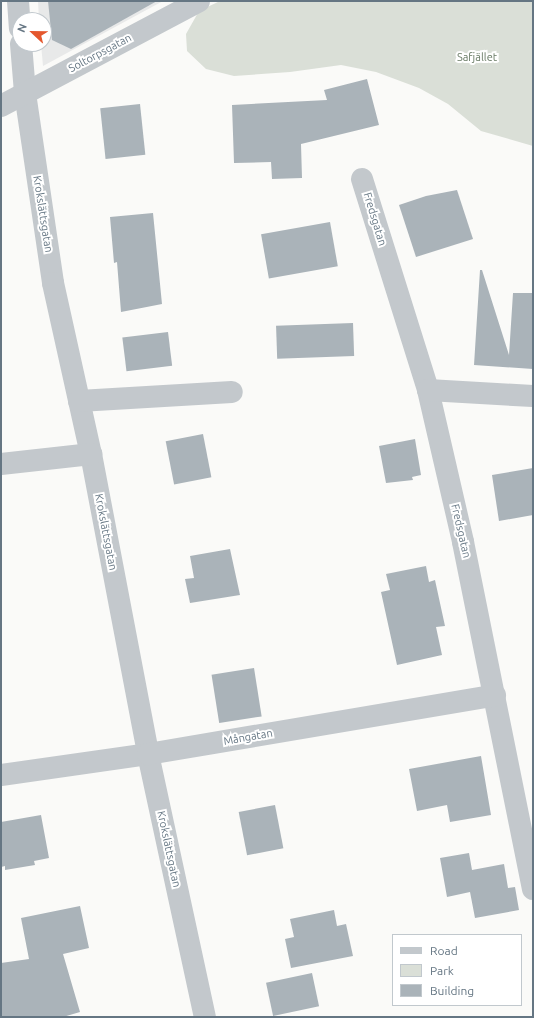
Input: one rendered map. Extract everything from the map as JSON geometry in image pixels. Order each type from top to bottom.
[{"type":"street","points":[[18,1],[19,12]]},
{"type":"street","name":"Soltorpsgatan","points":[[1,106],[199,1]]},
{"type":"street","name":"Krokslättsgatan","points":[[21,52],[24,93],[53,283],[91,454],[148,754],[205,1017]]},
{"type":"street","name":"Fredsgatan","points":[[362,179],[428,390],[463,542],[533,889]]},
{"type":"street","points":[[428,390],[533,396]]},
{"type":"street","points":[[79,401],[232,392]]},
{"type":"street","points":[[1,464],[91,454]]},
{"type":"street","name":"Mångatan","points":[[1,775],[148,754],[494,695]]},
{"type":"shaded area","points":[[38,1],[163,1],[43,66],[42,52],[52,52],[52,12],[39,12]]},
{"type":"green space","name":"Safjället","points":[[220,1],[533,1],[533,146],[481,131],[448,104],[419,88],[376,72],[341,65],[290,72],[234,76],[206,69],[187,51],[186,34],[199,11]]},
{"type":"building","points":[[48,1],[157,1],[71,49],[52,40],[52,12],[49,12]]},
{"type":"building","points":[[367,79],[379,125],[301,144],[302,178],[272,179],[271,162],[234,163],[232,105],[327,100],[324,90]]},
{"type":"building","points":[[140,104],[145,155],[106,159],[100,108]]},
{"type":"building","points":[[457,190],[473,239],[416,257],[399,205],[426,196]]},
{"type":"building","points":[[153,213],[162,304],[121,312],[117,262],[114,263],[110,217]]},
{"type":"building","points":[[330,222],[338,266],[269,278],[261,234]]},
{"type":"building","points":[[480,270],[482,270],[509,355],[513,293],[533,293],[533,369],[474,365]]},
{"type":"building","points":[[353,323],[354,356],[277,359],[276,326]]},
{"type":"building","points":[[168,332],[172,366],[126,371],[122,338]]},
{"type":"building","points":[[203,434],[211,477],[174,484],[166,441]]},
{"type":"building","points":[[415,439],[421,475],[412,477],[413,480],[386,483],[379,446]]},
{"type":"building","points":[[533,468],[533,515],[499,521],[492,475]]},
{"type":"building","points":[[230,549],[240,595],[190,603],[185,579],[194,578],[190,556]]},
{"type":"building","points":[[426,566],[429,582],[435,580],[445,626],[436,627],[442,655],[397,665],[381,592],[390,590],[386,574]]},
{"type":"building","points":[[254,668],[262,716],[219,723],[212,675]]},
{"type":"building","points":[[481,756],[491,815],[450,822],[447,805],[417,811],[409,769]]},
{"type":"building","points":[[275,805],[283,848],[247,855],[239,812]]},
{"type":"building","points":[[41,815],[49,858],[34,861],[35,865],[5,870],[5,866],[1,867],[1,822]]},
{"type":"building","points":[[469,853],[472,870],[504,864],[508,888],[515,887],[519,910],[475,918],[470,892],[447,897],[440,858]]},
{"type":"building","points":[[80,906],[89,948],[63,954],[80,1012],[63,1017],[1,1017],[1,963],[29,959],[21,918]]},
{"type":"building","points":[[334,910],[337,926],[346,924],[353,956],[291,968],[285,939],[294,937],[290,919]]},
{"type":"building","points":[[312,973],[319,1006],[273,1016],[266,983]]}]
